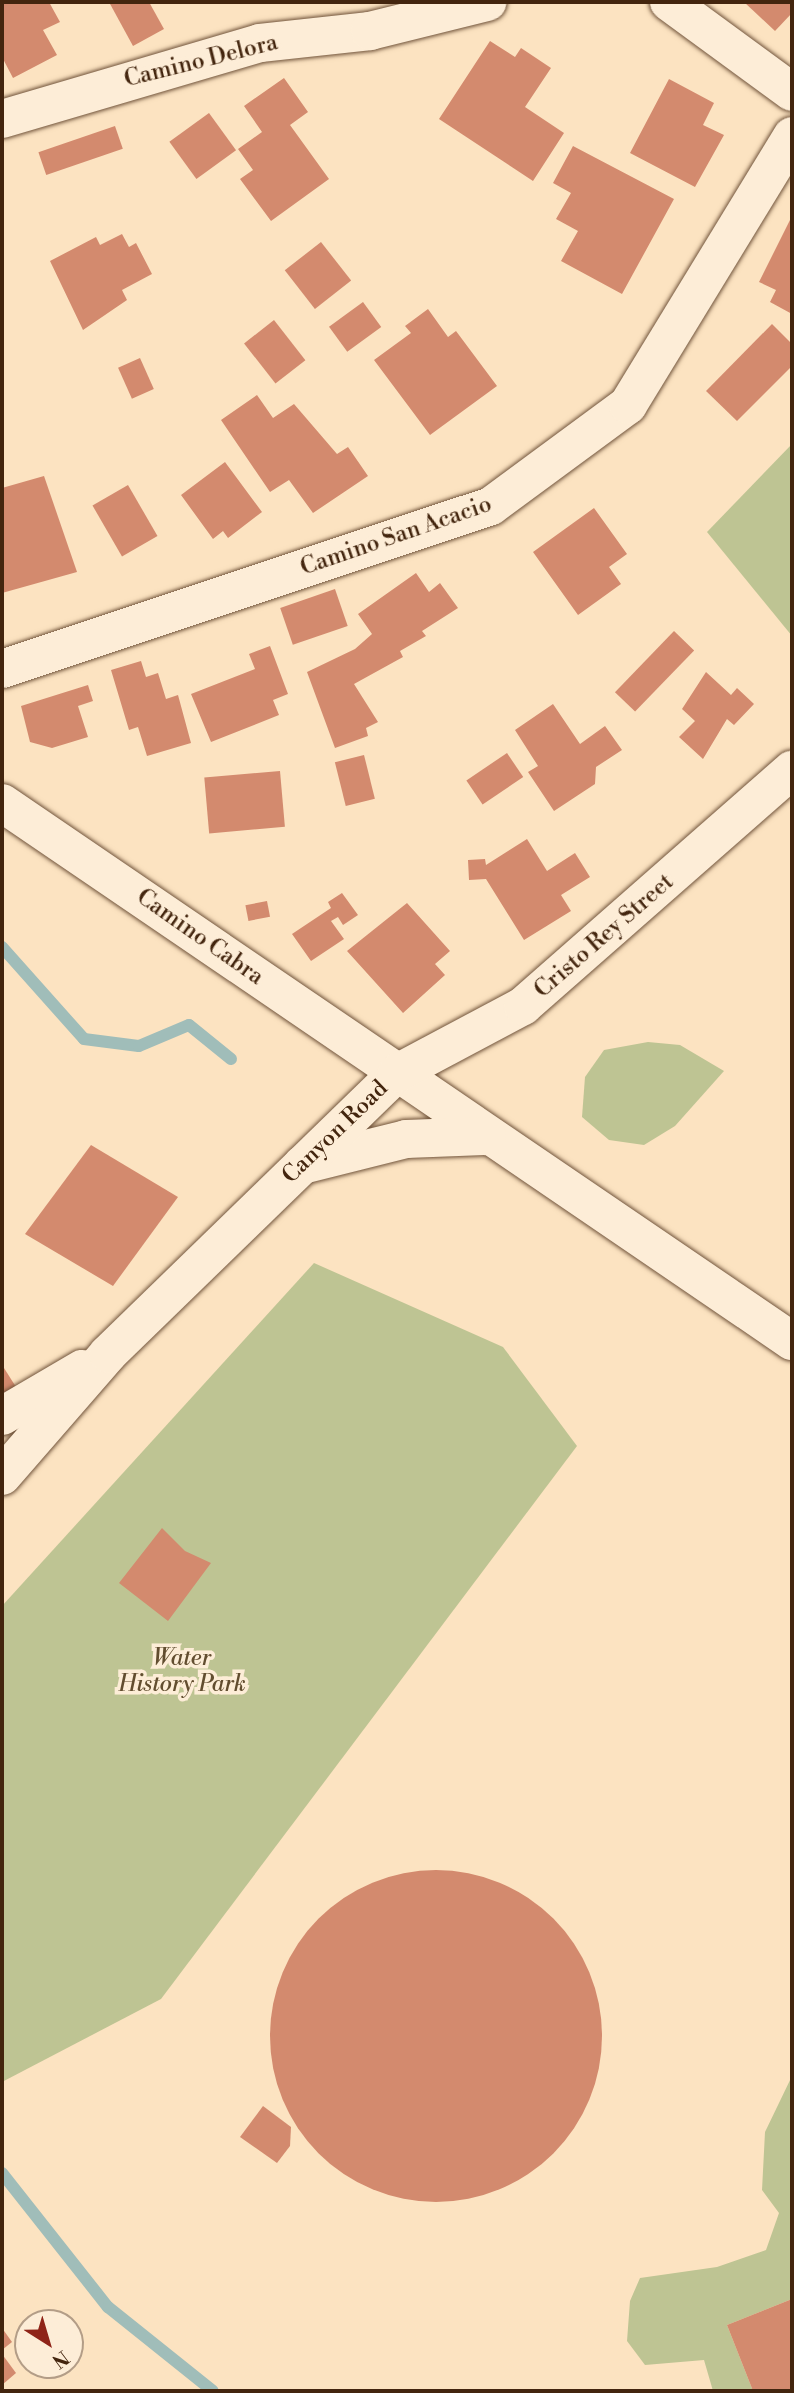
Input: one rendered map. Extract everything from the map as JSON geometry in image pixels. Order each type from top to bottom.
[{"type":"street","name":"Camino Delora","points":[[2,119],[260,43],[370,31],[487,2]]},
{"type":"street","points":[[669,2],[792,92]]},
{"type":"street","name":"Camino San Acacio","points":[[2,669],[491,506],[628,405],[792,136]]},
{"type":"street","name":"Cristo Rey Street","points":[[397,1073],[523,1006],[792,770]]},
{"type":"street","name":"Camino Cabra","points":[[2,803],[397,1073]]},
{"type":"street","name":"Canyon Road","points":[[2,1476],[108,1353],[397,1073],[792,1341]]},
{"type":"street","points":[[300,1166],[406,1139],[487,1136]]},
{"type":"street","points":[[2,1416],[108,1353]]},
{"type":"green space","points":[[792,444],[792,636],[707,532]]},
{"type":"green space","points":[[648,1042],[680,1045],[724,1071],[675,1126],[644,1145],[609,1140],[582,1117],[585,1077],[604,1050]]},
{"type":"green space","name":"Water History Park","points":[[314,1263],[503,1347],[577,1446],[161,1999],[2,2082],[2,1606]]},
{"type":"green space","points":[[792,2076],[792,2299],[727,2325],[753,2391],[713,2391],[704,2360],[645,2365],[627,2341],[630,2301],[640,2278],[717,2267],[766,2250],[779,2213],[762,2190],[765,2132]]},
{"type":"building","points":[[2,2],[49,2],[60,22],[43,30],[57,55],[13,78],[2,57]]},
{"type":"building","points":[[109,2],[149,2],[164,29],[133,46]]},
{"type":"building","points":[[744,2],[792,2],[792,13],[775,31]]},
{"type":"building","points":[[490,41],[515,57],[521,48],[551,68],[525,107],[564,133],[533,181],[439,119]]},
{"type":"building","points":[[284,78],[308,112],[290,125],[329,179],[271,221],[240,179],[253,170],[238,149],[262,132],[244,106]]},
{"type":"building","points":[[669,79],[714,103],[703,125],[724,135],[695,187],[630,153]]},
{"type":"building","points":[[209,113],[236,150],[196,179],[169,142]]},
{"type":"building","points":[[115,126],[123,149],[46,175],[38,152]]},
{"type":"building","points":[[573,146],[674,199],[622,294],[561,261],[578,231],[556,219],[571,193],[553,183]]},
{"type":"building","points":[[792,216],[792,314],[770,302],[776,290],[759,282]]},
{"type":"building","points":[[122,234],[129,247],[136,243],[152,274],[122,290],[127,300],[83,330],[50,261],[96,237],[100,245]]},
{"type":"building","points":[[321,242],[351,281],[315,309],[285,270]]},
{"type":"building","points":[[363,302],[381,327],[347,352],[329,327]]},
{"type":"building","points":[[428,309],[448,337],[456,331],[497,386],[430,435],[374,360],[411,333],[405,326]]},
{"type":"building","points":[[274,320],[305,360],[275,384],[244,343]]},
{"type":"building","points":[[772,324],[792,344],[792,366],[737,421],[706,391]]},
{"type":"building","points":[[140,358],[154,389],[132,399],[118,368]]},
{"type":"building","points":[[257,395],[273,418],[294,404],[337,454],[348,447],[368,476],[313,513],[289,480],[270,492],[221,420]]},
{"type":"building","points":[[225,462],[262,512],[228,538],[223,531],[213,539],[181,495]]},
{"type":"building","points":[[44,476],[77,572],[2,593],[2,488]]},
{"type":"building","points":[[128,485],[158,536],[122,557],[92,506]]},
{"type":"building","points":[[594,508],[627,554],[609,567],[621,584],[578,615],[533,552]]},
{"type":"building","points":[[416,573],[429,592],[440,583],[458,608],[422,631],[426,636],[400,651],[403,657],[354,684],[378,722],[366,728],[368,736],[335,748],[307,672],[355,649],[372,634],[358,614]]},
{"type":"building","points":[[335,589],[348,626],[293,645],[280,608]]},
{"type":"building","points":[[674,631],[694,650],[635,712],[615,692]]},
{"type":"building","points":[[270,646],[288,694],[273,700],[279,715],[211,742],[191,694],[255,669],[249,654]]},
{"type":"building","points":[[141,661],[146,677],[158,673],[166,699],[178,695],[191,743],[147,756],[138,727],[129,730],[111,670]]},
{"type":"building","points":[[706,672],[731,695],[737,688],[754,704],[734,725],[727,719],[703,759],[679,737],[695,721],[682,709]]},
{"type":"building","points":[[88,685],[93,701],[78,706],[88,737],[52,748],[30,742],[21,706]]},
{"type":"building","points":[[553,704],[580,744],[605,726],[622,750],[596,767],[595,784],[554,811],[528,772],[538,766],[515,730]]},
{"type":"building","points":[[507,753],[523,777],[483,804],[466,780]]},
{"type":"building","points":[[364,755],[375,799],[346,806],[335,762]]},
{"type":"building","points":[[280,771],[285,827],[209,833],[204,778]]},
{"type":"building","points":[[527,839],[547,871],[575,853],[590,877],[561,895],[571,911],[524,940],[486,879],[469,880],[468,860],[485,859],[486,865]]},
{"type":"building","points":[[342,893],[358,915],[343,925],[338,917],[331,921],[344,939],[311,961],[292,934],[331,908],[328,902]]},
{"type":"building","points":[[267,901],[270,917],[248,921],[245,905]]},
{"type":"building","points":[[407,903],[450,951],[435,964],[445,975],[403,1013],[347,951]]},
{"type":"building","points":[[91,1145],[178,1197],[113,1286],[25,1234]]},
{"type":"building","points":[[4,1368],[16,1387],[2,1396],[2,1369]]},
{"type":"building","points":[[162,1528],[185,1551],[211,1563],[168,1621],[119,1583]]},
{"type":"building","points":[[420,1870],[452,1870],[484,1877],[514,1889],[542,1907],[565,1930],[590,1972],[602,2020],[599,2068],[590,2100],[565,2142],[542,2165],[514,2183],[484,2195],[452,2202],[420,2202],[388,2195],[358,2183],[330,2165],[307,2142],[289,2114],[277,2084],[270,2052],[270,2020],[277,1988],[289,1958],[307,1930],[330,1907],[358,1889],[388,1877]]},
{"type":"building","points":[[263,2106],[291,2127],[290,2146],[277,2163],[240,2137]]},
{"type":"building","points":[[792,2299],[792,2391],[753,2391],[727,2325]]},
{"type":"building","points":[[2,2328],[12,2342],[2,2350]]},
{"type":"building","points":[[2,2354],[14,2370],[14,2375],[2,2385]]},
{"type":"waterway","points":[[2,947],[84,1039],[139,1046],[189,1025],[231,1059]]},
{"type":"waterway","points":[[2,2173],[108,2307],[213,2391]]}]
